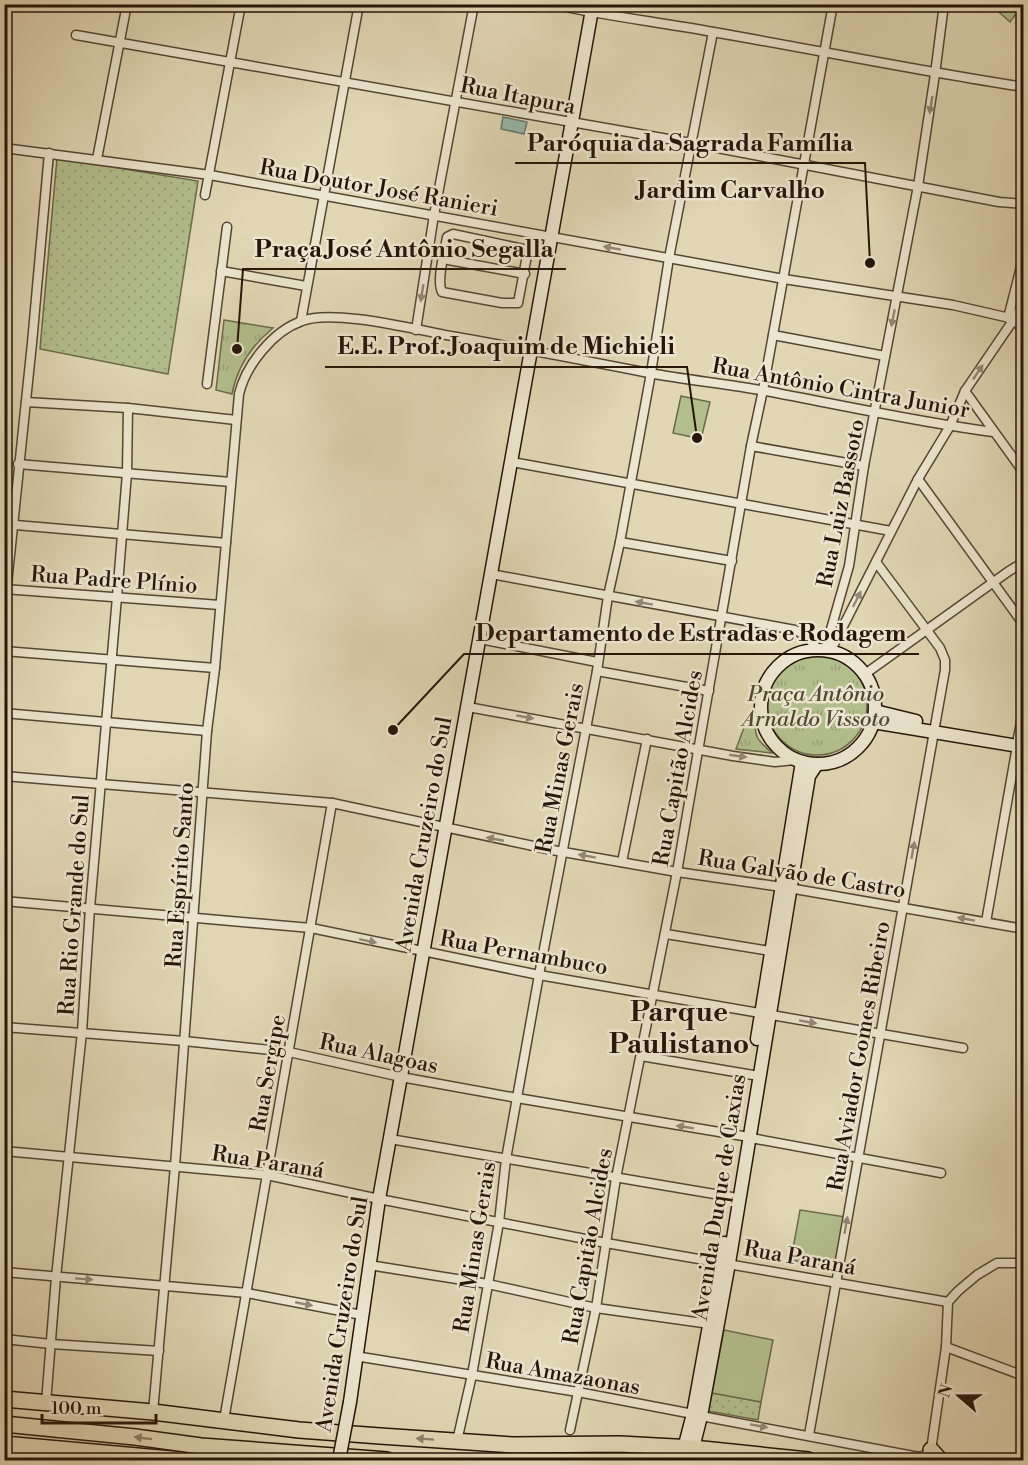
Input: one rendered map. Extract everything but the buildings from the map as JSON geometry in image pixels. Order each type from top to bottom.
[{"type":"highway","points":[[4,1399],[153,1412],[299,1430],[513,1445],[620,1444],[686,1455],[808,1461]]},
{"type":"highway","points":[[4,1424],[201,1446],[387,1461]]},
{"type":"highway","points":[[4,1444],[182,1461]]},
{"type":"highway","points":[[4,1458],[18,1461]]},
{"type":"main road","name":"Avenida Cruzeiro do Sul","points":[[339,1461],[350,1402],[379,1199],[593,9]]},
{"type":"main road","points":[[825,650],[840,654],[854,662],[865,674],[874,698],[874,716],[865,740],[855,750],[831,763],[817,764],[799,761],[782,752],[768,733],[761,711],[762,695],[772,674],[789,658],[803,652],[825,650]]},
{"type":"main road","points":[[874,716],[1020,743]]},
{"type":"main road","name":"Avenida Duque de Caxias","points":[[697,1415],[710,1324],[725,1262],[732,1197],[747,1137],[753,1075],[785,887],[799,761]]},
{"type":"main road","name":"Avenida Duque de Caxias","points":[[686,1455],[697,1415],[747,1137],[764,1015],[770,951],[808,776],[817,764]]},
{"type":"street","points":[[97,159],[127,4]]},
{"type":"street","points":[[205,195],[241,4]]},
{"type":"street","points":[[301,321],[359,4]]},
{"type":"street","points":[[416,330],[434,215],[474,4]]},
{"type":"street","points":[[551,4],[593,9],[935,74],[1023,87]]},
{"type":"street","name":"Rua Capitão Alcides","points":[[570,1430],[596,1308],[616,1178],[641,1056],[651,993],[666,934],[751,446],[784,279],[833,4]]},
{"type":"street","name":"Rua Luiz Bassoto","points":[[825,650],[843,592],[864,466],[918,186],[944,5]]},
{"type":"street","name":"Rua Minas Gerais","points":[[457,1441],[472,1375],[499,1222],[506,1159],[712,32]]},
{"type":"street","name":"Rua Itapura","points":[[76,35],[455,101],[572,124],[691,143],[999,202],[1023,204]]},
{"type":"street","name":"Rua Doutor José Ranieri","points":[[4,148],[210,175],[784,279],[953,305],[1011,319]]},
{"type":"street","points":[[4,613],[9,525],[26,402],[49,153]]},
{"type":"street","points":[[207,384],[227,227]]},
{"type":"street","points":[[453,234],[526,249],[529,253],[520,299],[514,305],[442,292],[439,289],[444,259],[447,237],[453,234]]},
{"type":"street","points":[[1011,319],[1023,255]]},
{"type":"street","points":[[444,259],[525,274]]},
{"type":"street","points":[[221,271],[306,286]]},
{"type":"street","points":[[425,272],[440,276]]},
{"type":"street","points":[[491,573],[795,630],[825,650],[876,562],[918,479],[950,426],[965,391],[1023,300]]},
{"type":"street","name":"Rua Antônio Cintra Junior","points":[[264,347],[301,321],[339,317],[993,432]]},
{"type":"street","points":[[1011,319],[1023,332]]},
{"type":"street","points":[[773,334],[885,356]]},
{"type":"street","name":"Rua Espírito Santo","points":[[153,1412],[175,1166],[207,731],[215,668],[236,420],[242,380],[249,366],[264,347]]},
{"type":"street","points":[[965,391],[1023,473]]},
{"type":"street","points":[[26,402],[129,408],[236,420]]},
{"type":"street","name":"Rua Rio Grande do Sul","points":[[46,1403],[56,1278],[82,1032],[90,908],[127,473],[129,408]]},
{"type":"street","points":[[751,446],[864,466]]},
{"type":"street","points":[[512,462],[891,531]]},
{"type":"street","points":[[18,464],[231,482]]},
{"type":"street","points":[[918,479],[1023,625]]},
{"type":"street","points":[[9,525],[226,543]]},
{"type":"street","points":[[620,542],[732,561]]},
{"type":"street","name":"Rua Aviador Gomes Ribeiro","points":[[809,1435],[935,728],[945,660],[940,648],[876,562]]},
{"type":"street","points":[[865,674],[1023,562]]},
{"type":"street","name":"Rua Padre Plínio","points":[[6,589],[220,605]]},
{"type":"street","points":[[480,639],[708,691]]},
{"type":"street","points":[[4,651],[215,668]]},
{"type":"street","points":[[468,707],[699,750],[775,762],[799,761]]},
{"type":"street","points":[[986,922],[1020,743],[1023,707]]},
{"type":"street","points":[[4,712],[207,731]]},
{"type":"street","points":[[622,862],[647,740]]},
{"type":"street","name":"Rua Galvão de Castro","points":[[4,776],[332,803],[561,852],[677,872],[785,887],[1023,929]]},
{"type":"street","name":"Rua Sergipe","points":[[225,1420],[332,803]]},
{"type":"street","name":"Rua Pernambuco","points":[[4,901],[311,928],[539,975],[963,1048]]},
{"type":"street","points":[[666,934],[770,951]]},
{"type":"street","name":"Rua Alagoas","points":[[4,1027],[82,1032],[289,1052],[401,1077],[941,1173]]},
{"type":"street","points":[[641,1056],[753,1075]]},
{"type":"street","points":[[390,1139],[732,1197]]},
{"type":"street","name":"Rua Paraná","points":[[4,1151],[267,1175],[606,1243],[948,1302]]},
{"type":"street","points":[[935,1455],[946,1347],[948,1302],[977,1275],[997,1263],[1017,1263],[1023,1268]]},
{"type":"street","points":[[369,1265],[488,1284],[596,1308],[710,1324]]},
{"type":"street","points":[[4,1272],[247,1293],[362,1314]]},
{"type":"street","points":[[4,1339],[159,1350]]},
{"type":"street","points":[[946,1347],[1023,1376]]},
{"type":"street","name":"Rua Amazaonas","points":[[355,1356],[578,1392],[919,1457],[935,1455]]},
{"type":"green space","points":[[991,4],[1023,4],[1010,22],[991,5]]},
{"type":"green space","points":[[57,158],[198,181],[168,374],[40,349]]},
{"type":"green space","points":[[224,320],[273,328],[246,358],[232,394],[216,390]]},
{"type":"green space","points":[[681,396],[710,402],[701,439],[673,433]]},
{"type":"green space","name":"Praça Antônio Arnaldo Vissoto","points":[[817,655],[845,663],[859,677],[867,705],[859,733],[845,747],[817,755],[789,747],[775,733],[767,705],[775,677],[789,663]]},
{"type":"green space","points":[[752,713],[756,715],[757,737],[772,753],[736,749],[748,717]]},
{"type":"green space","points":[[800,1210],[846,1217],[836,1268],[791,1260]]},
{"type":"green space","points":[[724,1330],[773,1340],[761,1402],[712,1393]]},
{"type":"green space","points":[[712,1393],[761,1402],[758,1420],[708,1411]]},
{"type":"water","points":[[503,117],[527,122],[524,134],[501,129]]},
{"type":"place","name":"Paróquia da Sagrada Família","points":[[870,263]]},
{"type":"place","name":"Praça José Antônio Segalla","points":[[237,349]]},
{"type":"place","name":"E.E. Prof. Joaquim de Michieli","points":[[697,438]]},
{"type":"place","name":"Departamento de Estradas e Rodagem","points":[[393,730]]},
{"type":"district","name":"Jardim Carvalho","points":[[731,190]]},
{"type":"district","name":"Parque Paulistano","points":[[679,1027]]}]
